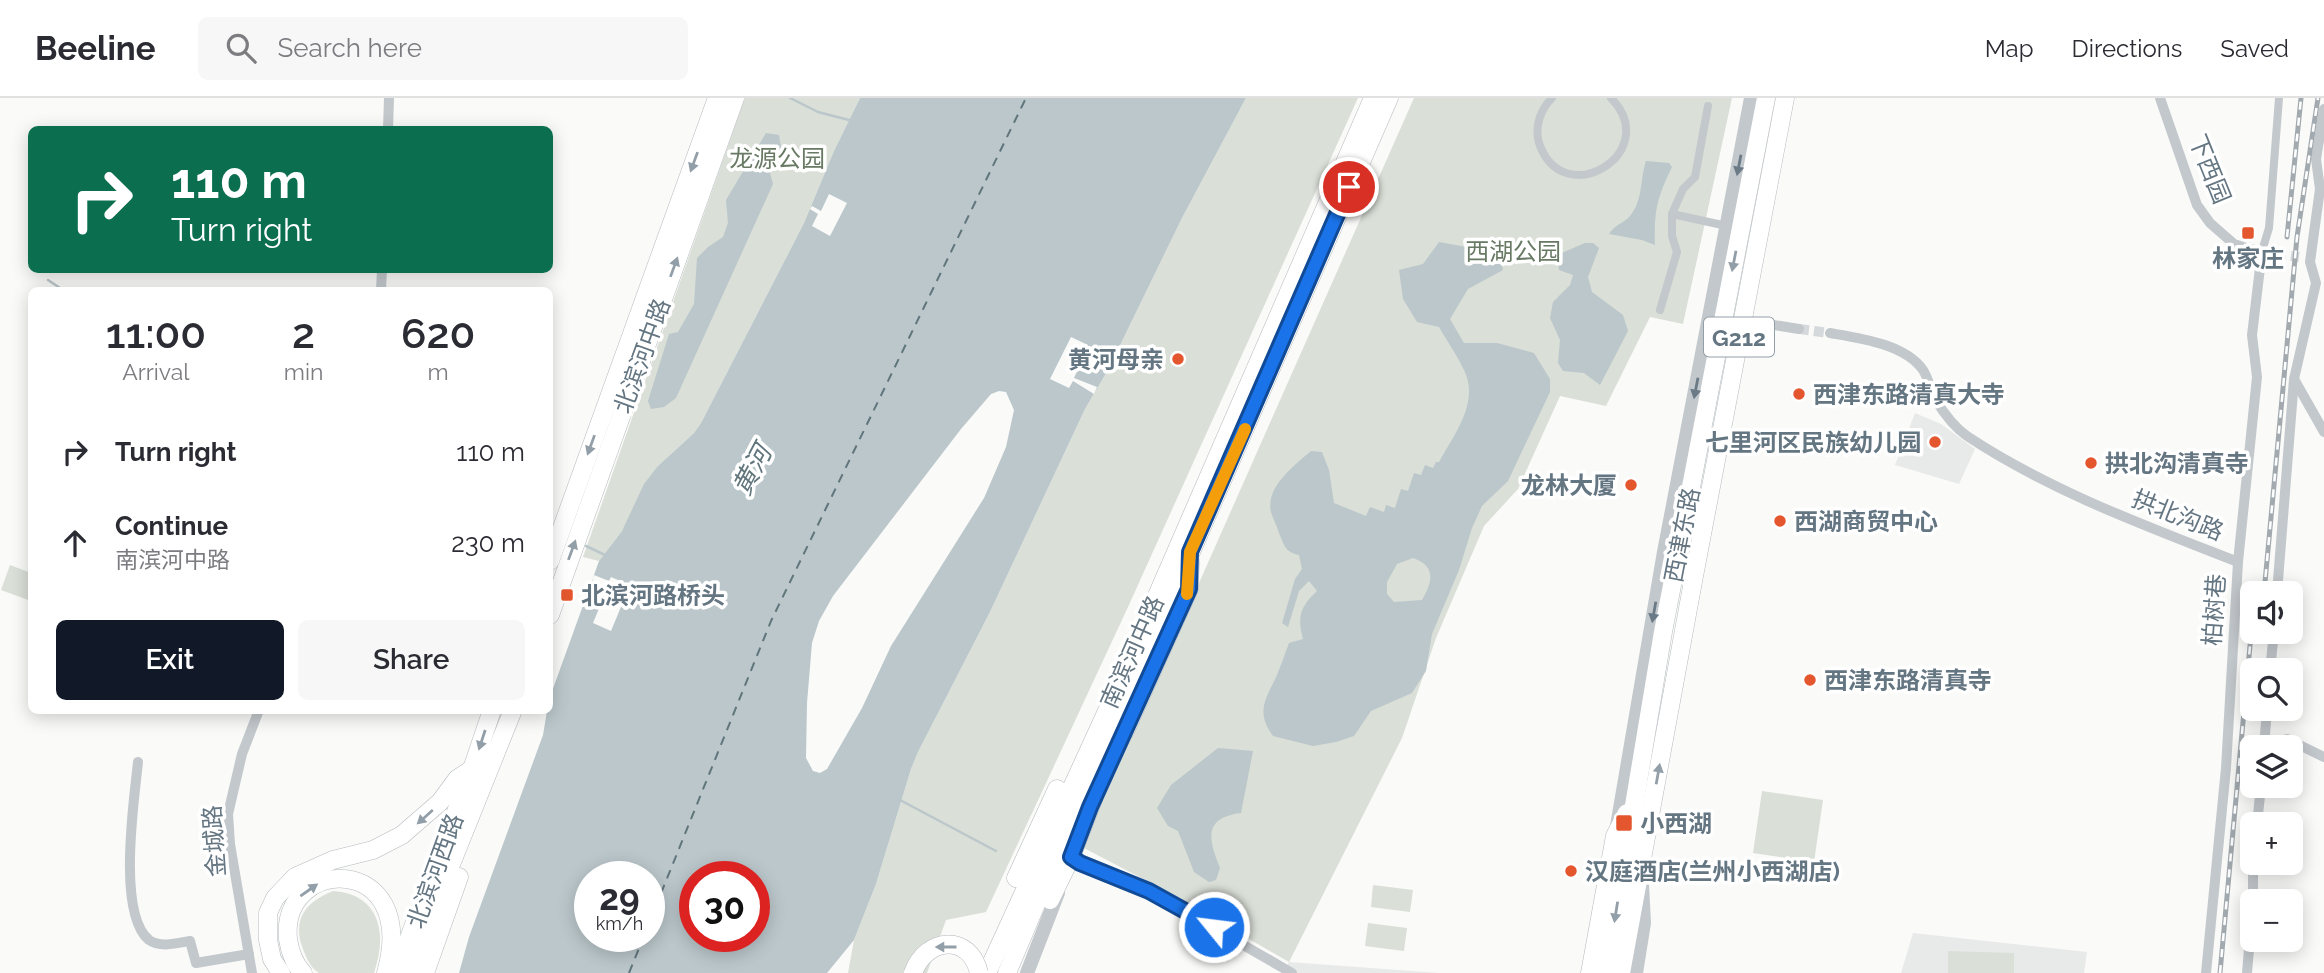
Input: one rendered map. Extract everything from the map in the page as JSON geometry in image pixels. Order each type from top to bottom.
[{"type":"main road","name":"北滨河中路","points":[[553,553],[717,98]]},
{"type":"main road","name":"北滨河中路","points":[[553,607],[735,98]]},
{"type":"main road","name":"南滨河中路","points":[[987,973],[1107,711],[1373,98]]},
{"type":"main road","name":"南滨河中路","points":[[1017,972],[1079,803],[1388,98]]},
{"type":"main road","name":"西津东路","points":[[1606,973],[1663,632],[1766,98]]},
{"type":"main road","name":"西津东路","points":[[1626,970],[1641,866],[1786,98]]},
{"type":"main road","points":[[1017,972],[1036,926],[1071,857],[1090,807],[1189,589],[1190,552]]},
{"type":"main road","points":[[976,973],[1043,818],[1090,723],[1107,711]]},
{"type":"main road","points":[[277,966],[268,940],[268,912],[275,898],[295,877],[333,860],[373,850],[402,835],[440,802],[457,779],[472,769],[491,714]]},
{"type":"main road","points":[[411,973],[415,954],[511,714]]},
{"type":"main road","points":[[425,973],[517,714]]},
{"type":"main road","name":"北滨河西路","points":[[396,973],[472,769]]},
{"type":"main road","points":[[1590,973],[1615,836],[1635,796]]},
{"type":"main road","points":[[303,973],[297,967],[290,950],[287,924],[297,899],[314,885],[336,879],[355,881],[372,889],[386,906],[392,925],[392,953],[386,973]]},
{"type":"main road","points":[[913,973],[918,960],[927,951],[939,945],[952,945],[964,949],[974,958],[976,973]]},
{"type":"street","points":[[388,126],[389,98]]},
{"type":"street","points":[[1552,98],[1538,122],[1538,139],[1544,155],[1557,168],[1573,174],[1590,174],[1606,168],[1618,156],[1625,139],[1625,122],[1619,106],[1611,98]]},
{"type":"street","name":"西津东路","points":[[1615,836],[1664,552],[1751,98]]},
{"type":"street","name":"下西园","points":[[2160,98],[2197,205],[2210,223],[2234,244],[2276,254]]},
{"type":"street","points":[[2262,251],[2269,228],[2279,98]]},
{"type":"street","points":[[1661,310],[1677,252],[1672,236],[1672,214],[1683,188],[1695,177],[1708,106]]},
{"type":"street","points":[[2278,581],[2294,379],[2320,282],[2305,259],[2322,186],[2316,159],[2324,109]]},
{"type":"street","points":[[1672,214],[1727,226]]},
{"type":"street","name":"柏树巷","points":[[2206,973],[2226,768],[2238,562],[2257,377],[2252,335],[2262,251]]},
{"type":"street","points":[[1742,320],[1799,328]]},
{"type":"street","name":"拱北沟路","points":[[1830,333],[1875,341],[1895,349],[1921,367],[1935,399],[1948,418],[1964,434],[2035,476],[2158,531],[2238,562]]},
{"type":"street","points":[[2294,379],[2324,432]]},
{"type":"street","name":"金城路","points":[[252,973],[230,844],[228,814],[242,754],[257,714]]},
{"type":"street","points":[[2303,747],[2324,757]]},
{"type":"street","points":[[138,762],[130,855],[133,909],[140,930],[151,942],[166,945],[191,941],[196,963],[249,954]]},
{"type":"street","points":[[1071,857],[1159,897],[1292,973]]},
{"type":"street","points":[[2246,973],[2248,952]]},
{"type":"shaded area","name":"七里河区民族幼儿园","points":[[1915,413],[1941,424],[1975,449],[1959,484],[1895,465]]},
{"type":"shaded area","points":[[1913,933],[2087,952],[2084,973],[1901,973]]},
{"type":"shaded area","points":[[1289,962],[1439,973],[1283,973]]},
{"type":"green space","name":"龙源公园","points":[[745,98],[860,98],[804,223],[701,423],[694,433],[658,466],[622,531],[599,561],[583,557]]},
{"type":"green space","points":[[1246,98],[1358,98],[1128,607],[986,912],[946,920],[927,973],[848,973],[854,940],[876,884],[918,752],[990,612],[1085,409],[1108,370],[1182,218]]},
{"type":"green space","name":"西湖公园","points":[[1414,98],[1732,98],[1683,324],[1650,317],[1606,406],[1560,396],[1518,489],[1484,526],[1436,638],[1402,738],[1289,962],[1168,892],[1082,847]]},
{"type":"green space","points":[[10,565],[28,572],[28,600],[1,590]]},
{"type":"green space","points":[[1762,791],[1823,800],[1814,862],[1753,853]]},
{"type":"green space","points":[[1373,885],[1413,890],[1410,912],[1371,907]]},
{"type":"green space","points":[[333,891],[361,900],[376,918],[380,944],[374,973],[319,973],[307,959],[299,929],[303,913],[323,895]]},
{"type":"green space","points":[[1368,923],[1407,928],[1404,951],[1365,946]]},
{"type":"green space","points":[[1948,951],[2014,953],[2014,973],[1948,973]]},
{"type":"water","name":"黄河","points":[[860,98],[1246,98],[1182,218],[1108,370],[1085,409],[990,612],[918,752],[876,884],[854,940],[827,973],[459,973],[469,937],[543,735],[546,714],[553,714],[553,689],[599,561],[622,531],[644,484],[701,423],[804,223]],"holes":[[[1006,392],[1014,410],[1006,447],[984,498],[891,646],[862,708],[827,769],[820,773],[813,771],[806,758],[807,703],[812,643],[819,621],[833,596],[991,394]]]},
{"type":"water","points":[[766,133],[779,135],[781,147],[770,173],[773,184],[676,398],[664,407],[651,409],[648,401],[669,334],[678,332],[694,304],[697,258],[723,237],[728,223],[726,200]]},
{"type":"water","points":[[1646,161],[1669,163],[1672,167],[1658,204],[1655,245],[1609,234],[1634,210]]},
{"type":"water","points":[[1439,242],[1500,258],[1503,270],[1468,289],[1450,319],[1464,343],[1497,343],[1534,353],[1550,379],[1550,392],[1508,481],[1482,506],[1432,634],[1426,671],[1412,693],[1371,711],[1354,736],[1336,742],[1313,746],[1273,736],[1264,719],[1266,698],[1289,643],[1303,639],[1301,613],[1317,591],[1309,581],[1299,591],[1288,627],[1282,623],[1295,579],[1302,569],[1299,555],[1288,550],[1284,544],[1271,512],[1272,494],[1277,485],[1311,451],[1322,452],[1329,470],[1334,503],[1366,516],[1370,507],[1384,512],[1386,505],[1395,508],[1401,489],[1408,491],[1414,473],[1421,475],[1425,465],[1433,468],[1436,462],[1439,462],[1458,429],[1467,406],[1468,382],[1455,353],[1439,327],[1417,322],[1403,299],[1399,270],[1423,264]],"holes":[[[1413,558],[1421,561],[1429,570],[1430,576],[1422,600],[1394,602],[1387,594],[1387,582],[1397,564]]]},
{"type":"water","points":[[1585,243],[1593,243],[1599,248],[1588,277],[1592,292],[1623,315],[1628,331],[1600,385],[1584,373],[1563,371],[1558,363],[1560,340],[1550,318],[1553,302],[1570,285],[1573,275],[1559,270],[1557,255]]},
{"type":"water","points":[[1218,748],[1253,751],[1241,813],[1228,816],[1214,825],[1213,848],[1220,868],[1216,880],[1209,882],[1194,872],[1178,831],[1168,826],[1157,808],[1171,785]]},
{"type":"pier","points":[[829,194],[847,203],[830,236],[812,226],[818,214],[810,209],[812,206],[821,211]]},
{"type":"pier","points":[[1071,337],[1088,345],[1084,354],[1097,360],[1098,358],[1110,367],[1108,370],[1102,370],[1083,358],[1074,378],[1097,387],[1094,394],[1073,381],[1069,388],[1050,379]]},
{"type":"pier","points":[[594,575],[609,581],[611,577],[630,585],[611,631],[593,623],[608,587],[592,580]]},
{"type":"waterway","points":[[790,98],[818,112],[849,120]]},
{"type":"waterway","points":[[48,280],[58,287]]},
{"type":"waterway","points":[[586,546],[605,555]]},
{"type":"waterway","points":[[900,800],[996,851]]},
{"type":"ferry route","points":[[665,883],[771,621],[1026,98]]},
{"type":"ferry route","points":[[629,973],[638,952]]},
{"type":"tunnel","points":[[2276,254],[2299,257]]},
{"type":"tunnel","points":[[1799,329],[1830,333]]},
{"type":"railway","points":[[2287,237],[2301,98]]},
{"type":"railway","points":[[2265,581],[2297,237],[2318,98]]},
{"type":"railway","points":[[2220,973],[2250,644]]},
{"type":"slow traffic","points":[[1187,594],[1190,552],[1245,429]]},
{"type":"place","name":"林家庄","points":[[2248,233]]},
{"type":"place","name":"黄河母亲","points":[[1178,359]]},
{"type":"place","name":"西津东路清真大寺","points":[[1799,394]]},
{"type":"place","name":"七里河区民族幼儿园","points":[[1935,442]]},
{"type":"place","name":"拱北沟清真寺","points":[[2091,463]]},
{"type":"place","name":"龙林大厦","points":[[1631,485]]},
{"type":"place","name":"西湖商贸中心","points":[[1780,521]]},
{"type":"place","name":"北滨河路桥头","points":[[567,595]]},
{"type":"place","name":"西津东路清真寺","points":[[1810,680]]},
{"type":"place","name":"小西湖","points":[[1624,823]]},
{"type":"place","name":"汉庭酒店(兰州小西湖店)","points":[[1571,871]]},
{"type":"route","points":[[1214,927],[1149,891],[1071,857],[1090,807],[1189,589],[1190,552],[1349,187]]}]
